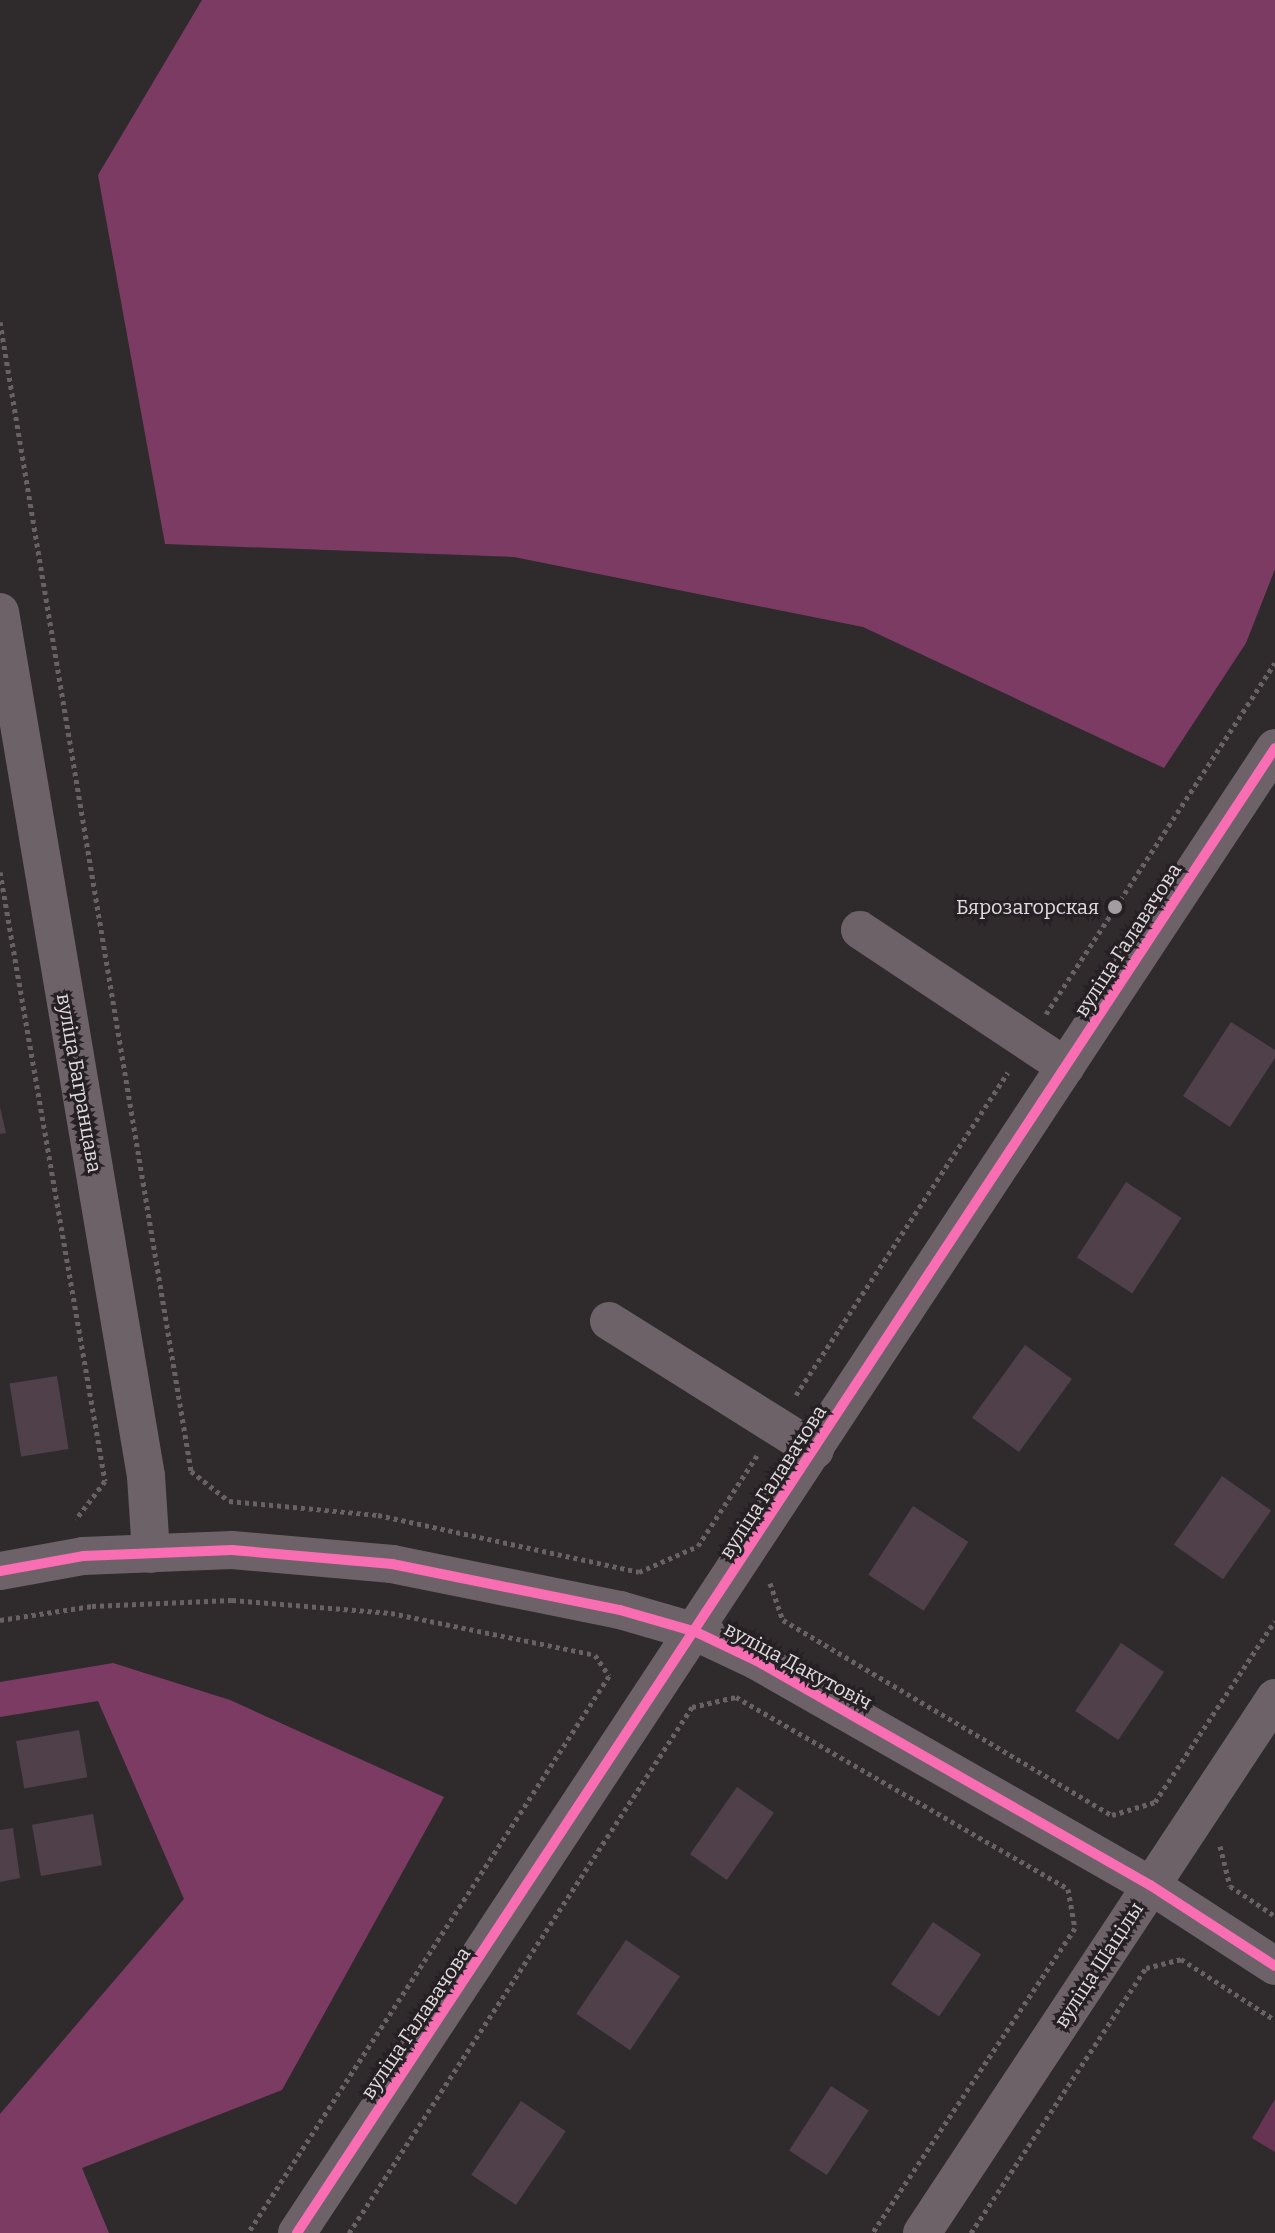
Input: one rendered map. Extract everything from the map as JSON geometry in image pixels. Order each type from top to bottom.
[{"type":"street","name":"вуліца Багранцава","points":[[0,612],[146,1476],[151,1554]]},
{"type":"street","name":"вуліца Галавачова","points":[[297,2233],[696,1632],[1275,748]]},
{"type":"street","points":[[860,930],[1066,1067]]},
{"type":"street","points":[[609,1321],[815,1450]]},
{"type":"street","name":"вуліца Дакутовіч","points":[[0,1571],[83,1556],[232,1550],[392,1564],[620,1610],[696,1632],[757,1661],[1150,1885],[1275,1966]]},
{"type":"street","name":"вуліца Шацілы","points":[[922,2233],[1275,1698]]},
{"type":"path","points":[[0,322],[191,1471],[229,1501],[378,1515],[639,1572],[698,1546],[1275,663]]},
{"type":"path","points":[[0,872],[105,1481],[76,1519],[61,1522]]},
{"type":"path","points":[[768,1578],[783,1620],[1112,1815],[1155,1802],[1275,1621]]},
{"type":"path","points":[[0,1620],[92,1606],[232,1600],[391,1613],[595,1655],[609,1676],[248,2233]]},
{"type":"path","points":[[349,2233],[692,1707],[736,1697],[1068,1889],[1075,1928],[872,2233]]},
{"type":"path","points":[[1228,1832],[1220,1844],[1230,1886],[1275,1916]]},
{"type":"path","points":[[971,2233],[1146,1968],[1181,1959],[1275,2020]]},
{"type":"shaded area","points":[[202,0],[1275,0],[1275,569],[1246,643],[1164,768],[863,627],[514,557],[165,544],[98,175]]},
{"type":"shaded area","points":[[113,1663],[230,1700],[444,1797],[282,2090],[82,2168],[109,2233],[0,2233],[0,2114],[184,1899],[98,1701],[0,1717],[0,1682]]},
{"type":"shaded area","points":[[1275,2099],[1275,2152],[1252,2138]]},
{"type":"building","points":[[1231,1022],[1275,1050],[1275,1058],[1230,1127],[1183,1096]]},
{"type":"building","points":[[0,1107],[6,1133],[0,1134]]},
{"type":"building","points":[[1126,1182],[1181,1218],[1132,1293],[1077,1257]]},
{"type":"building","points":[[1025,1345],[1072,1379],[1019,1452],[972,1418]]},
{"type":"building","points":[[57,1376],[69,1449],[21,1457],[10,1384]]},
{"type":"building","points":[[1222,1476],[1271,1510],[1223,1579],[1174,1545]]},
{"type":"building","points":[[913,1506],[968,1542],[924,1611],[868,1575]]},
{"type":"building","points":[[1121,1643],[1164,1672],[1118,1740],[1075,1711]]},
{"type":"building","points":[[79,1730],[87,1777],[24,1788],[16,1741]]},
{"type":"building","points":[[737,1787],[774,1813],[727,1880],[690,1854]]},
{"type":"building","points":[[93,1814],[102,1865],[41,1876],[32,1825]]},
{"type":"building","points":[[13,1828],[20,1878],[0,1882],[0,1830]]},
{"type":"building","points":[[933,1922],[981,1954],[939,2017],[891,1984]]},
{"type":"building","points":[[626,1940],[680,1976],[630,2050],[576,2014]]},
{"type":"building","points":[[831,2086],[869,2111],[827,2175],[789,2151]]},
{"type":"building","points":[[521,2101],[566,2131],[516,2205],[471,2175]]},
{"type":"cycle path","points":[[297,2233],[1275,748]]},
{"type":"cycle path","points":[[0,1571],[83,1556],[232,1550],[392,1564],[620,1610],[696,1632],[757,1661],[1150,1885],[1275,1966]]},
{"type":"place","name":"Бярозагорская","points":[[1115,907]]}]
